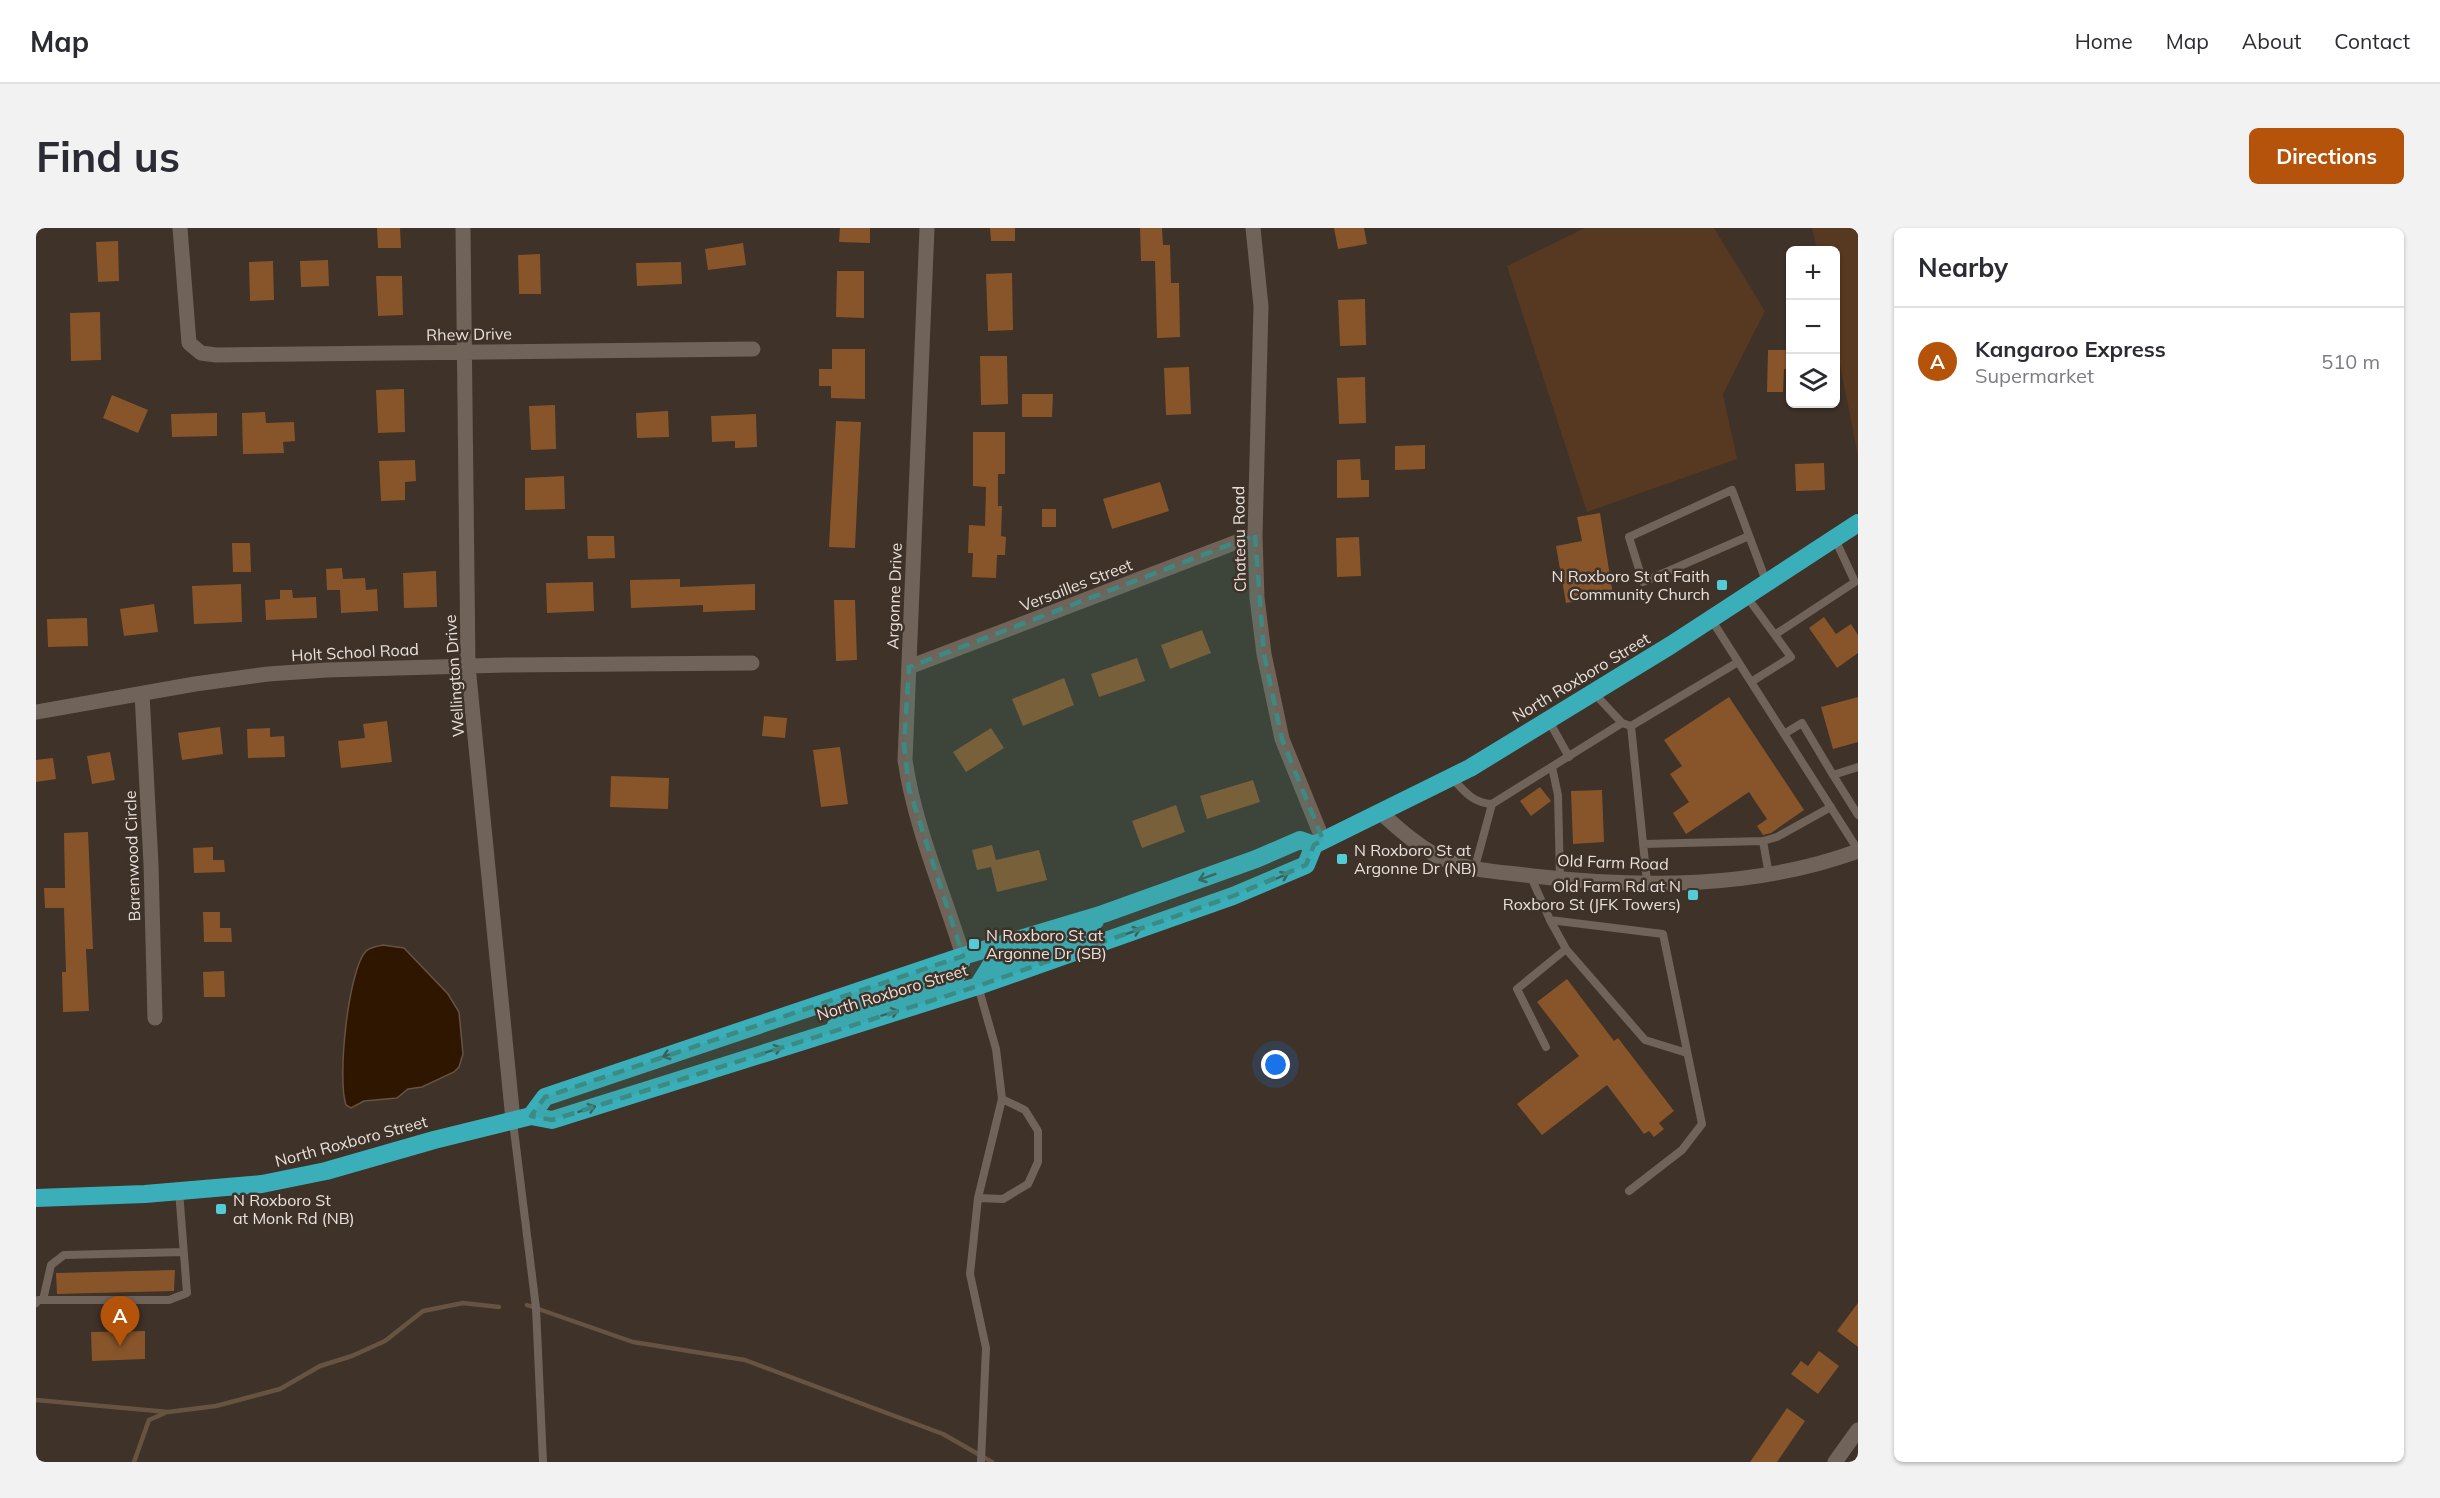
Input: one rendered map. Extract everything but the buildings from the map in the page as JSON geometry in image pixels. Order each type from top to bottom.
[{"type":"highway","name":"North Roxboro Street","points":[[522,1118],[545,1097],[963,956],[1103,914],[1256,859],[1300,840],[1318,843],[1451,777],[1594,693],[1858,524]]},
{"type":"highway","name":"North Roxboro Street","points":[[36,1198],[179,1191],[262,1184],[326,1172],[522,1118],[552,1120],[978,986],[1244,892],[1306,865],[1318,843]]},
{"type":"highway","points":[[978,986],[991,965],[1080,934],[1103,914]]},
{"type":"highway","points":[[834,1030],[841,1015],[957,975],[963,956]]},
{"type":"street","name":"Rhew Drive","points":[[180,228],[189,343],[201,353],[216,355],[753,349]]},
{"type":"street","name":"Wellington Drive","points":[[463,228],[468,666],[522,1118]]},
{"type":"street","name":"Argonne Drive","points":[[927,228],[904,745],[909,789],[926,850],[949,910],[963,956]]},
{"type":"street","name":"Chateau Road","points":[[1254,228],[1261,306],[1256,535],[1257,598],[1271,690],[1282,739],[1318,843]]},
{"type":"street","name":"Versailles Street","points":[[909,667],[1256,535]]},
{"type":"street","name":"Holt School Road","points":[[36,712],[268,674],[468,666],[752,663]]},
{"type":"street","name":"Barenwood Circle","points":[[142,694],[151,864],[155,1018]]},
{"type":"street","name":"Old Farm Road","points":[[1381,813],[1428,851],[1443,859],[1475,867],[1560,879],[1711,882],[1769,875],[1858,850]]},
{"type":"street","points":[[1835,1462],[1858,1430]]},
{"type":"lane","points":[[1749,536],[1643,582],[1629,537],[1732,490],[1749,536],[1766,583]]},
{"type":"lane","points":[[1776,634],[1855,582],[1834,539]]},
{"type":"lane","points":[[1746,596],[1791,657],[1751,682]]},
{"type":"lane","points":[[1711,619],[1858,850]]},
{"type":"lane","points":[[1451,777],[1472,799],[1492,804],[1569,757],[1738,662]]},
{"type":"lane","points":[[1594,693],[1627,725],[1647,882]]},
{"type":"lane","points":[[1548,720],[1569,757]]},
{"type":"lane","points":[[1784,734],[1802,723],[1858,815]]},
{"type":"lane","points":[[1552,767],[1558,795],[1560,879]]},
{"type":"lane","points":[[1833,775],[1858,767]]},
{"type":"lane","points":[[1475,867],[1492,804]]},
{"type":"lane","points":[[1643,844],[1763,841],[1777,837],[1831,807]]},
{"type":"lane","points":[[1763,841],[1769,875]]},
{"type":"lane","points":[[1530,875],[1566,950],[1645,1040],[1687,1053]]},
{"type":"lane","points":[[1550,920],[1663,934],[1702,1124],[1682,1150],[1629,1191]]},
{"type":"lane","points":[[1546,1047],[1517,989],[1566,950]]},
{"type":"lane","points":[[978,986],[996,1049],[1002,1099],[978,1198],[970,1274],[986,1348],[981,1462]]},
{"type":"lane","points":[[978,1198],[1003,1199],[1028,1184],[1038,1162],[1038,1131],[1025,1110],[1002,1099]]},
{"type":"lane","points":[[522,1118],[537,1308],[543,1462]]},
{"type":"lane","points":[[179,1191],[187,1293],[169,1300],[40,1301],[51,1265],[64,1255],[183,1252]]},
{"type":"highlighted area","points":[[1255,535],[1264,654],[1282,739],[1323,840],[1314,845],[1306,865],[1233,896],[978,986],[552,1120],[531,1116],[545,1097],[963,956],[909,789],[904,745],[909,667]]},
{"type":"shaded area","points":[[1585,228],[1714,228],[1765,311],[1723,394],[1737,459],[1587,512],[1507,266]]},
{"type":"shaded area","points":[[1812,228],[1858,228],[1858,456],[1840,364],[1840,246],[1816,246]]},
{"type":"shaded area","points":[[383,945],[404,948],[448,994],[459,1012],[463,1054],[459,1067],[454,1072],[422,1087],[408,1089],[397,1098],[364,1101],[351,1108],[346,1105],[343,1073],[349,1001],[360,962],[366,951]]},
{"type":"waterway","points":[[36,1400],[168,1412],[216,1406],[280,1389],[320,1366],[352,1356],[385,1341],[423,1311],[463,1303],[499,1307]]},
{"type":"waterway","points":[[527,1305],[633,1342],[745,1360],[943,1434],[992,1462]]},
{"type":"waterway","points":[[134,1462],[149,1420],[165,1413]]},
{"type":"place","name":"N Roxboro St at Faith Community Church","points":[[1722,585]]},
{"type":"place","name":"N Roxboro St at Argonne Dr (NB)","points":[[1342,859]]},
{"type":"place","name":"Old Farm Rd at N Roxboro St (JFK Towers)","points":[[1693,895]]},
{"type":"place","name":"N Roxboro St at Argonne Dr (SB)","points":[[974,944]]},
{"type":"place","name":"N Roxboro St at Monk Rd (NB)","points":[[221,1209]]},
{"type":"place","name":"Kangaroo Express","points":[[120,1346]]}]
